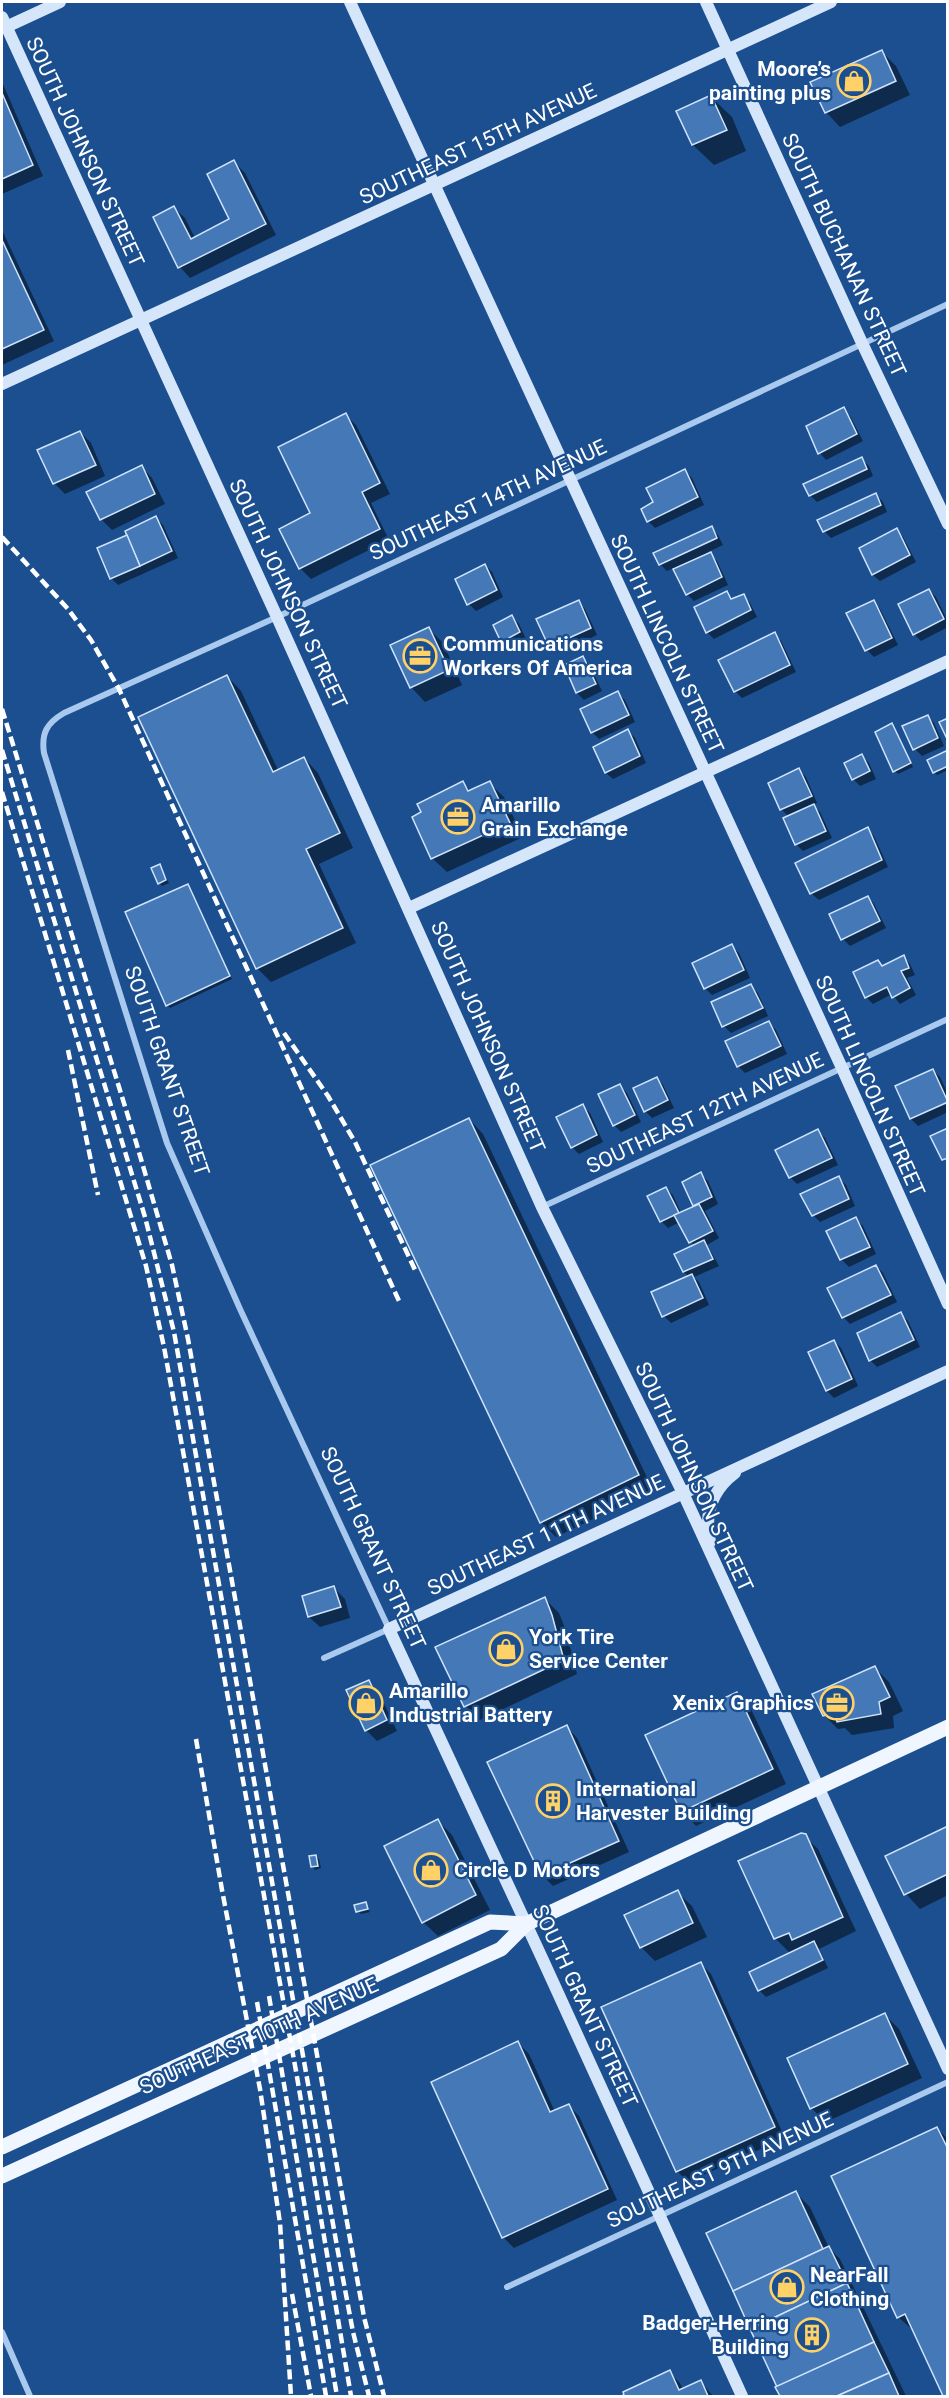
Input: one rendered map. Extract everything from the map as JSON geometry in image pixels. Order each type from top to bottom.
[{"type":"main road","points":[[4,22],[60,2]]},
{"type":"main road","name":"SOUTH LINCOLN STREET","points":[[350,2],[842,1068],[948,1304]]},
{"type":"main road","name":"SOUTH BUCHANAN STREET","points":[[706,2],[862,343],[948,524]]},
{"type":"main road","name":"SOUTHEAST 15TH AVENUE","points":[[2,384],[831,2]]},
{"type":"main road","name":"SOUTH JOHNSON STREET","points":[[4,22],[277,617],[542,1207],[683,1493],[948,2069]]},
{"type":"main road","points":[[409,908],[948,661]]},
{"type":"main road","name":"SOUTHEAST 11TH AVENUE","points":[[388,1629],[948,1371]]},
{"type":"main road","points":[[713,1561],[707,1521],[709,1507],[727,1479],[761,1458]]},
{"type":"main road","name":"SOUTH GRANT STREET","points":[[388,1629],[526,1924],[742,2397]]},
{"type":"main road","name":"SOUTHEAST 10TH AVENUE","points":[[2,2176],[501,1949],[526,1924],[948,1727]]},
{"type":"main road","name":"SOUTHEAST 10TH AVENUE","points":[[2,2147],[490,1922],[526,1924]]},
{"type":"street","name":"SOUTHEAST 14TH AVENUE","points":[[46,728],[64,713],[277,617],[948,304]]},
{"type":"street","name":"SOUTH GRANT STREET","points":[[46,728],[42,740],[44,753],[167,1143],[240,1309],[388,1629]]},
{"type":"street","name":"SOUTHEAST 12TH AVENUE","points":[[542,1207],[948,1019]]},
{"type":"street","name":"SOUTHEAST 11TH AVENUE","points":[[324,1658],[388,1629]]},
{"type":"street","name":"SOUTHEAST 9TH AVENUE","points":[[507,2287],[948,2082]]},
{"type":"street","points":[[2,2332],[30,2397]]},
{"type":"building","points":[[882,50],[896,81],[825,113],[810,82]]},
{"type":"building","points":[[2,93],[33,165],[2,179]]},
{"type":"building","points":[[711,95],[727,130],[692,145],[676,111]]},
{"type":"building","points":[[234,160],[266,224],[178,268],[153,217],[174,206],[191,239],[229,219],[207,174]]},
{"type":"building","points":[[2,240],[44,330],[2,349]]},
{"type":"building","points":[[844,407],[857,434],[818,454],[806,426]]},
{"type":"building","points":[[346,413],[380,483],[362,492],[380,529],[299,569],[279,529],[310,513],[278,447]]},
{"type":"building","points":[[80,431],[96,465],[53,484],[37,450]]},
{"type":"building","points":[[862,457],[867,469],[809,496],[803,484]]},
{"type":"building","points":[[142,465],[155,494],[100,520],[86,492]]},
{"type":"building","points":[[685,469],[698,497],[647,522],[641,509],[653,502],[646,488]]},
{"type":"building","points":[[876,493],[881,505],[823,532],[817,520]]},
{"type":"building","points":[[156,516],[172,551],[140,566],[125,531]]},
{"type":"building","points":[[712,526],[717,538],[659,565],[653,553]]},
{"type":"building","points":[[897,528],[910,555],[872,575],[859,548]]},
{"type":"building","points":[[127,535],[140,566],[110,579],[97,548]]},
{"type":"building","points":[[711,552],[722,577],[686,595],[673,569]]},
{"type":"building","points":[[485,564],[497,590],[467,605],[455,579]]},
{"type":"building","points":[[929,589],[944,619],[913,635],[898,604]]},
{"type":"building","points":[[727,591],[731,599],[744,594],[751,610],[706,633],[694,607]]},
{"type":"building","points":[[579,600],[591,628],[549,647],[536,619]]},
{"type":"building","points":[[874,600],[892,638],[865,651],[846,613]]},
{"type":"building","points":[[512,615],[520,632],[501,642],[493,625]]},
{"type":"building","points":[[429,627],[449,670],[410,688],[390,645]]},
{"type":"building","points":[[775,632],[790,665],[734,692],[718,660]]},
{"type":"building","points":[[583,656],[596,684],[576,693],[564,665]]},
{"type":"building","points":[[227,675],[273,772],[304,757],[340,833],[306,849],[343,928],[256,969],[138,717]]},
{"type":"building","points":[[618,691],[629,715],[591,733],[580,709]]},
{"type":"building","points":[[928,715],[938,738],[913,750],[902,726]]},
{"type":"building","points":[[948,718],[948,741],[939,722]]},
{"type":"building","points":[[892,723],[911,763],[893,772],[875,732]]},
{"type":"building","points":[[628,729],[640,756],[605,773],[593,747]]},
{"type":"building","points":[[948,750],[948,766],[933,773],[927,760]]},
{"type":"building","points":[[862,754],[870,771],[852,780],[844,763]]},
{"type":"building","points":[[799,768],[812,796],[780,810],[768,783]]},
{"type":"building","points":[[463,781],[468,791],[490,781],[510,823],[431,859],[412,817],[421,812],[417,804]]},
{"type":"building","points":[[814,804],[826,831],[795,845],[783,818]]},
{"type":"building","points":[[868,827],[882,860],[810,894],[795,863]]},
{"type":"building","points":[[160,864],[166,880],[158,884],[151,868]]},
{"type":"building","points":[[188,884],[230,976],[166,1006],[125,912]]},
{"type":"building","points":[[868,896],[880,921],[841,940],[829,914]]},
{"type":"building","points":[[732,944],[744,970],[704,989],[692,963]]},
{"type":"building","points":[[904,955],[909,968],[901,971],[910,988],[892,998],[887,987],[865,998],[853,972],[878,960],[882,966]]},
{"type":"building","points":[[751,984],[763,1008],[722,1027],[711,1002]]},
{"type":"building","points":[[769,1021],[781,1046],[737,1067],[725,1041]]},
{"type":"building","points":[[933,1069],[948,1102],[910,1119],[895,1086]]},
{"type":"building","points":[[657,1077],[668,1100],[644,1112],[633,1088]]},
{"type":"building","points":[[620,1084],[635,1115],[613,1126],[598,1094]]},
{"type":"building","points":[[583,1104],[597,1135],[571,1148],[556,1117]]},
{"type":"building","points":[[469,1118],[639,1475],[540,1523],[370,1165]]},
{"type":"building","points":[[948,1128],[948,1158],[942,1160],[930,1136]]},
{"type":"building","points":[[818,1129],[832,1158],[789,1178],[775,1150]]},
{"type":"building","points":[[701,1172],[712,1197],[693,1206],[682,1182]]},
{"type":"building","points":[[839,1176],[849,1199],[812,1216],[800,1194]]},
{"type":"building","points":[[666,1187],[679,1213],[660,1222],[647,1196]]},
{"type":"building","points":[[699,1204],[713,1231],[689,1243],[674,1215]]},
{"type":"building","points":[[856,1217],[870,1247],[840,1260],[826,1231]]},
{"type":"building","points":[[704,1240],[713,1259],[683,1272],[674,1254]]},
{"type":"building","points":[[876,1265],[891,1295],[842,1318],[827,1288]]},
{"type":"building","points":[[692,1274],[703,1298],[662,1317],[651,1292]]},
{"type":"building","points":[[901,1312],[914,1340],[869,1361],[857,1333]]},
{"type":"building","points":[[834,1340],[852,1379],[826,1391],[808,1352]]},
{"type":"building","points":[[334,1586],[341,1607],[308,1617],[302,1596]]},
{"type":"building","points":[[545,1597],[564,1660],[464,1707],[435,1647]]},
{"type":"building","points":[[875,1666],[890,1697],[879,1702],[881,1714],[837,1722],[835,1713],[823,1716],[812,1694]]},
{"type":"building","points":[[369,1680],[387,1720],[365,1731],[346,1690]]},
{"type":"building","points":[[737,1692],[773,1769],[681,1812],[645,1735]]},
{"type":"building","name":"International Harvester Building","points":[[567,1725],[619,1841],[541,1876],[487,1762]]},
{"type":"building","points":[[438,1819],[476,1895],[422,1923],[384,1846]]},
{"type":"building","points":[[948,1826],[948,1874],[904,1895],[885,1856]]},
{"type":"building","points":[[801,1833],[806,1834],[843,1917],[792,1940],[789,1933],[774,1939],[738,1861]]},
{"type":"building","points":[[316,1855],[318,1866],[311,1867],[309,1856]]},
{"type":"building","points":[[678,1890],[693,1923],[640,1948],[624,1915]]},
{"type":"building","points":[[366,1902],[368,1909],[356,1912],[354,1905]]},
{"type":"building","points":[[814,1941],[823,1960],[758,1991],[749,1972]]},
{"type":"building","points":[[701,1962],[775,2127],[676,2172],[601,2007]]},
{"type":"building","points":[[885,2013],[908,2064],[810,2109],[787,2058]]},
{"type":"building","points":[[518,2041],[550,2112],[569,2104],[608,2189],[502,2238],[431,2082]]},
{"type":"building","points":[[937,2127],[948,2149],[948,2396],[943,2396],[905,2314],[897,2318],[831,2176]]},
{"type":"building","points":[[796,2191],[823,2249],[733,2291],[706,2233]]},
{"type":"building","points":[[829,2246],[847,2283],[750,2329],[733,2291]]},
{"type":"building","name":"Badger-Herring Building","points":[[847,2283],[874,2342],[777,2387],[750,2329]]},
{"type":"building","points":[[874,2342],[889,2373],[837,2396],[780,2396],[775,2387]]},
{"type":"building","points":[[670,2370],[679,2390],[701,2380],[708,2396],[621,2396],[624,2395],[623,2392]]},
{"type":"building","points":[[889,2373],[899,2396],[837,2396]]},
{"type":"railway","points":[[2,537],[68,609],[91,640],[119,689],[399,1301]]},
{"type":"railway","points":[[2,709],[172,1265],[188,1339],[364,2317],[384,2396]]},
{"type":"railway","points":[[2,750],[145,1217],[174,1332],[338,2252],[353,2332],[369,2396]]},
{"type":"railway","points":[[2,792],[146,1266],[164,1347],[296,2071],[351,2396]]},
{"type":"railway","points":[[284,1033],[328,1096],[355,1142],[416,1272]]},
{"type":"railway","points":[[68,1050],[98,1195]]},
{"type":"railway","points":[[196,1739],[260,2089],[280,2223],[291,2396]]},
{"type":"railway","points":[[269,1996],[337,2396]]},
{"type":"railway","points":[[257,2002],[326,2396]]},
{"type":"railway","points":[[292,2294],[311,2396]]},
{"type":"place","name":"Moore’s painting plus","points":[[854,81]]},
{"type":"place","name":"Communications Workers Of America","points":[[420,656]]},
{"type":"place","name":"Amarillo Grain Exchange","points":[[458,817]]},
{"type":"place","name":"York Tire Service Center","points":[[506,1649]]},
{"type":"place","name":"Amarillo Industrial Battery","points":[[366,1703]]},
{"type":"place","name":"Xenix Graphics","points":[[837,1703]]},
{"type":"place","name":"International Harvester Building","points":[[553,1801]]},
{"type":"place","name":"Circle D Motors","points":[[431,1870]]},
{"type":"place","name":"NearFall Clothing","points":[[787,2287]]},
{"type":"place","name":"Badger-Herring Building","points":[[812,2335]]}]
